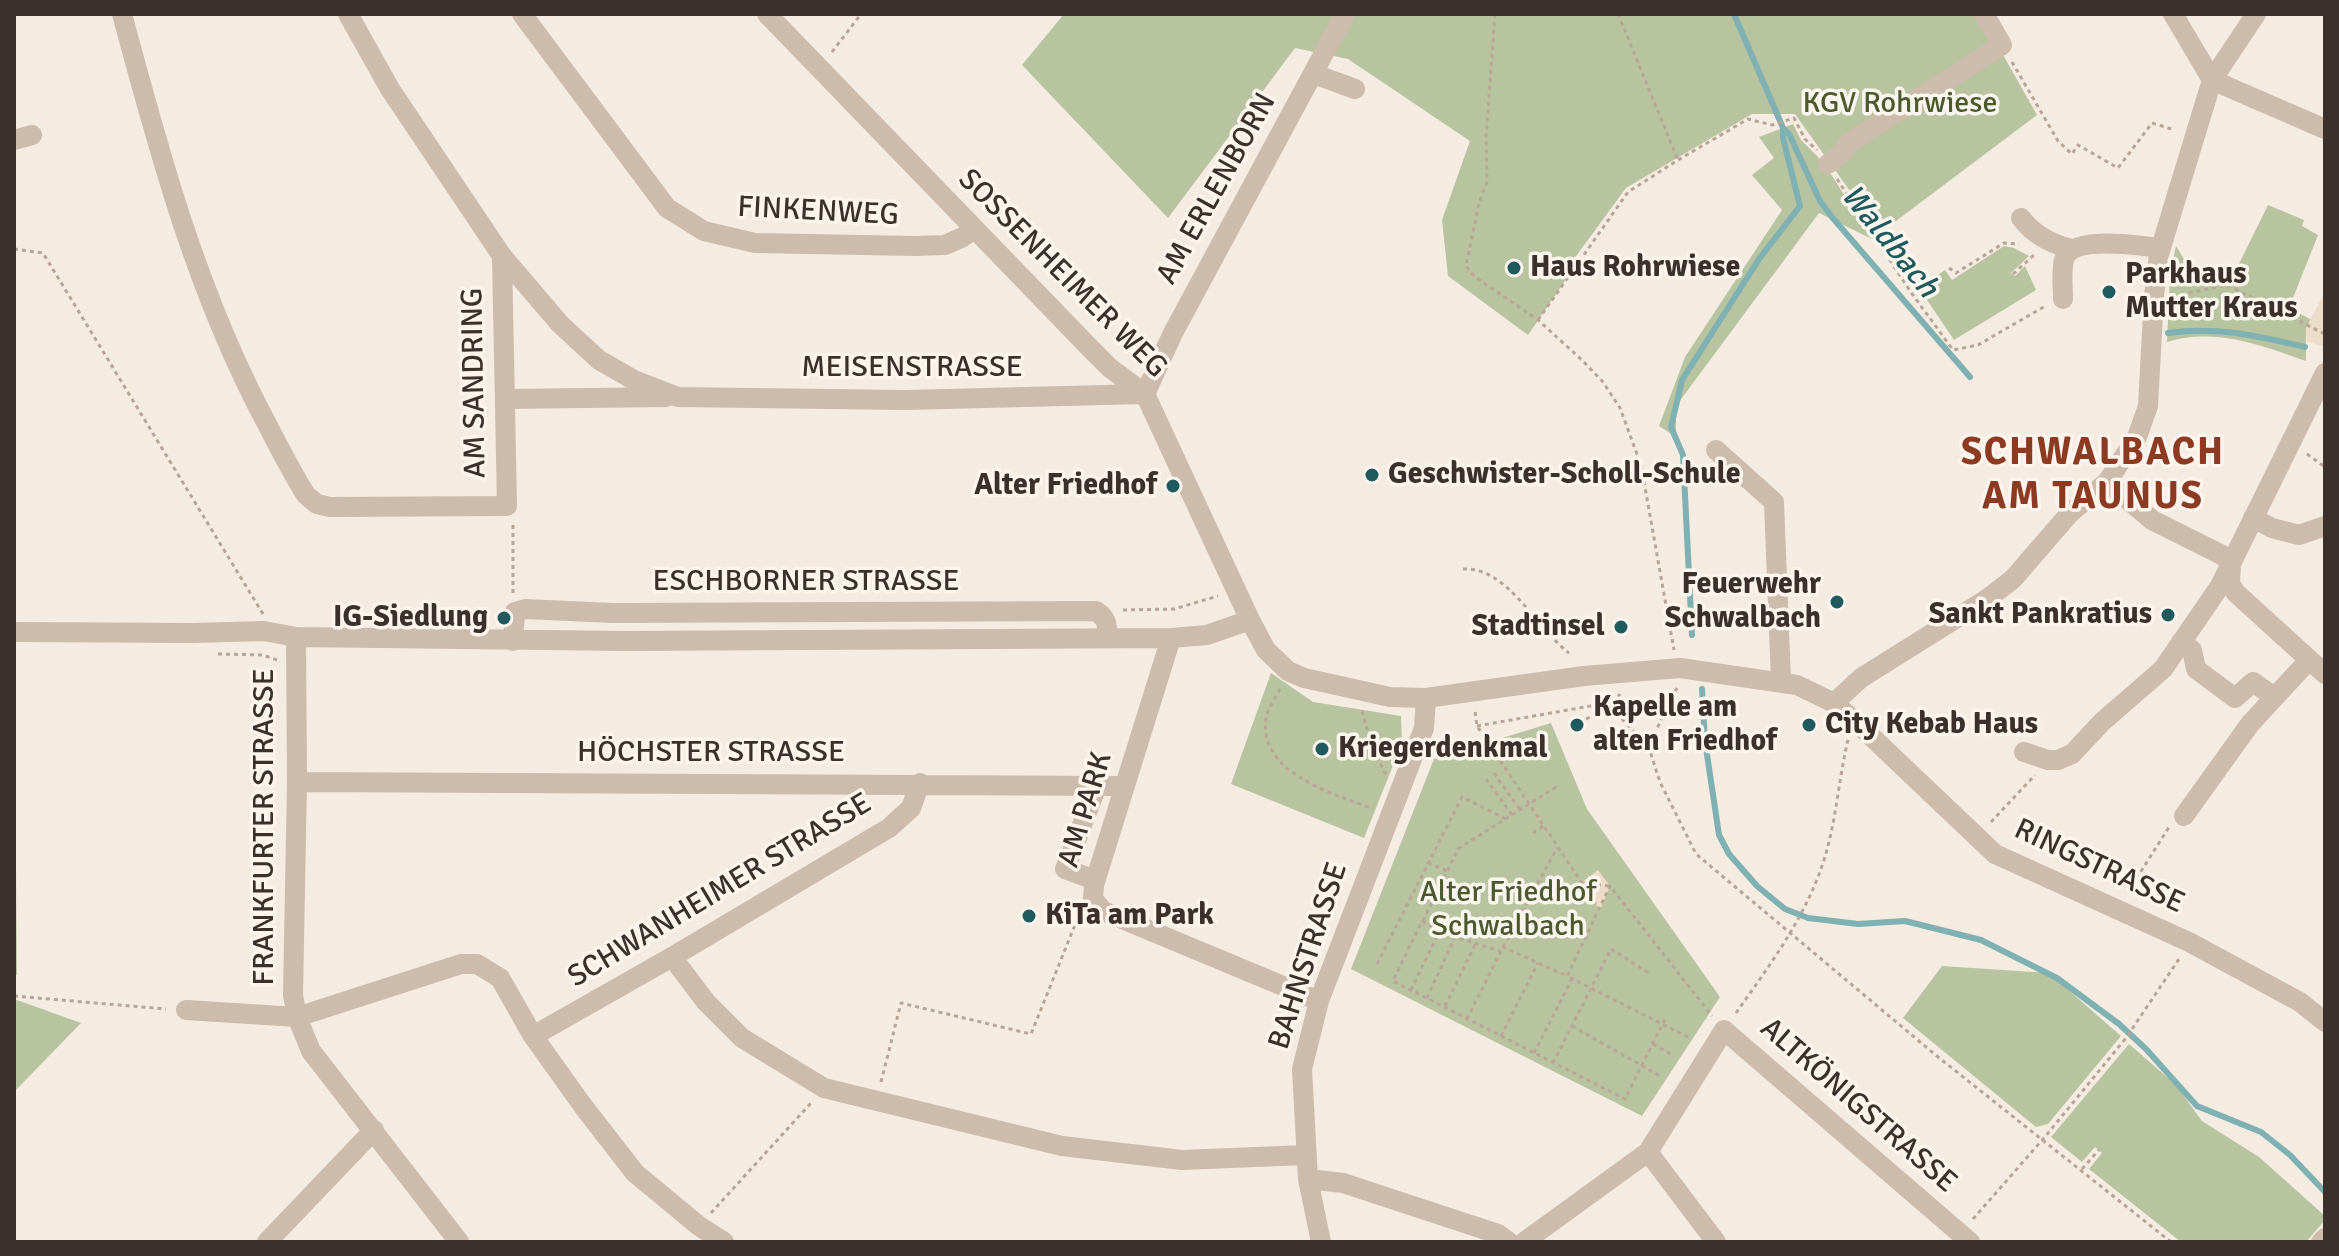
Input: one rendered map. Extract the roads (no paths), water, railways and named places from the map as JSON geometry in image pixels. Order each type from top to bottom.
[{"type":"street","name":"AM SANDRING","points":[[122,14],[162,164],[209,301],[254,400],[306,495],[317,504],[330,507],[507,506],[502,256],[390,89],[348,14]]},
{"type":"street","name":"FINKENWEG","points":[[522,14],[667,208],[704,231],[755,243],[915,246],[945,245],[973,229]]},
{"type":"street","name":"SOSSENHEIMER WEG","points":[[767,14],[1110,368],[1145,394],[1250,620],[1266,650],[1288,671]]},
{"type":"street","name":"AM ERLENBORN","points":[[1145,394],[1173,333],[1345,14]]},
{"type":"street","points":[[1828,164],[1842,153],[1847,144],[2002,45],[1984,14]]},
{"type":"street","points":[[2173,14],[2212,80],[2325,129]]},
{"type":"street","points":[[1834,703],[1861,678],[1987,599],[2013,579],[2070,513],[2107,482],[2137,437],[2148,406],[2149,286],[2212,80],[2256,14]]},
{"type":"street","points":[[1314,74],[1355,89]]},
{"type":"street","points":[[2021,218],[2027,227],[2051,243],[2071,249]]},
{"type":"street","points":[[2065,289],[2065,257],[2071,249],[2085,244],[2161,248]]},
{"type":"street","name":"MEISENSTRASSE","points":[[502,256],[560,324],[599,360],[634,380],[678,397]]},
{"type":"street","points":[[2024,752],[2048,760],[2058,760],[2072,754],[2102,722],[2163,669],[2220,586],[2325,373]]},
{"type":"street","name":"MEISENSTRASSE","points":[[506,399],[678,397],[905,400],[1145,394]]},
{"type":"street","points":[[1716,450],[1774,502],[1781,681]]},
{"type":"street","points":[[2107,482],[2152,520],[2222,555],[2231,563]]},
{"type":"street","points":[[2253,518],[2272,528],[2299,535],[2325,526]]},
{"type":"street","points":[[2184,816],[2227,753],[2274,697],[2317,667],[2236,593],[2230,584],[2231,563]]},
{"type":"street","name":"ESCHBORNER STRASSE","points":[[513,641],[515,612],[525,609],[612,613],[1096,611],[1107,623],[1108,637]]},
{"type":"street","name":"ESCHBORNER STRASSE","points":[[14,632],[193,633],[264,643],[296,637],[513,641],[1171,638],[1207,635],[1250,620]]},
{"type":"street","name":"FRANKFURTER STRASSE","points":[[296,637],[293,995],[297,1017],[311,1051],[459,1242]]},
{"type":"street","name":"AM PARK","points":[[1171,638],[1094,890],[1103,911],[1319,1001]]},
{"type":"street","points":[[2181,642],[2192,650],[2196,669],[2235,698],[2253,682],[2274,697]]},
{"type":"street","name":"RINGSTRASSE","points":[[1288,671],[1357,691],[1390,697],[1426,698],[1680,668],[1781,681],[1834,703],[1995,854],[2189,942],[2300,1002],[2325,1022]]},
{"type":"street","name":"BAHNSTRASSE","points":[[1321,1242],[1305,1155],[1302,1069],[1319,1001],[1424,728],[1426,698]]},
{"type":"street","name":"HÖCHSTER STRASSE","points":[[297,782],[1125,786]]},
{"type":"street","name":"SCHWANHEIMER STRASSE","points":[[533,1036],[889,828],[911,808],[920,783]]},
{"type":"street","points":[[1094,890],[1065,869],[1097,786]]},
{"type":"street","points":[[672,957],[706,1002],[742,1038],[824,1088],[1062,1146],[1182,1160],[1305,1155]]},
{"type":"street","points":[[297,1017],[461,964],[477,964],[489,969],[500,978],[533,1036],[635,1173],[699,1226],[724,1242]]},
{"type":"street","name":"FRANKFURTER STRASSE","points":[[186,1010],[297,1017]]},
{"type":"street","name":"ALTKÖNIGSTRASSE","points":[[1524,1242],[1648,1152],[1724,1030],[1960,1239]]},
{"type":"street","points":[[267,1242],[374,1130]]},
{"type":"street","points":[[1648,1152],[1716,1242]]},
{"type":"street","points":[[1308,1179],[1343,1183],[1498,1234],[1509,1242]]},
{"type":"waterway","name":"Waldbach","points":[[1734,14],[1783,128],[1789,134],[1820,201],[1970,377]]},
{"type":"waterway","points":[[1692,635],[1683,455],[1671,427],[1682,380],[1759,259],[1800,206],[1783,128]]},
{"type":"waterway","name":"Waldbach","points":[[2168,333],[2221,331],[2305,347]]},
{"type":"waterway","points":[[1702,689],[1705,741],[1719,835],[1729,854],[1757,886],[1785,909],[1808,918],[1858,924],[1905,921],[1981,940],[2057,978],[2119,1024],[2197,1106],[2261,1132],[2290,1155],[2325,1192]]},
{"type":"place","name":"Haus Rohrwiese","points":[[1514,268]]},
{"type":"place","name":"Parkhaus Mutter Kraus","points":[[2109,292]]},
{"type":"place","name":"Geschwister-Scholl-Schule","points":[[1372,475]]},
{"type":"place","name":"Alter Friedhof","points":[[1173,486]]},
{"type":"place","name":"Feuerwehr Schwalbach","points":[[1837,602]]},
{"type":"place","name":"Sankt Pankratius","points":[[2168,615]]},
{"type":"place","name":"IG-Siedlung","points":[[504,618]]},
{"type":"place","name":"Stadtinsel","points":[[1621,627]]},
{"type":"place","name":"Kapelle am alten Friedhof","points":[[1577,725]]},
{"type":"place","name":"City Kebab Haus","points":[[1809,725]]},
{"type":"place","name":"Kriegerdenkmal","points":[[1322,749]]},
{"type":"place","name":"KiTa am Park","points":[[1029,916]]},
{"type":"district","name":"SCHWALBACH AM TAUNUS","points":[[2093,476]]},
{"type":"park label","name":"KGV Rohrwiese","points":[[1900,104]]},
{"type":"park label","name":"Alter Friedhof Schwalbach","points":[[1508,910]]}]
